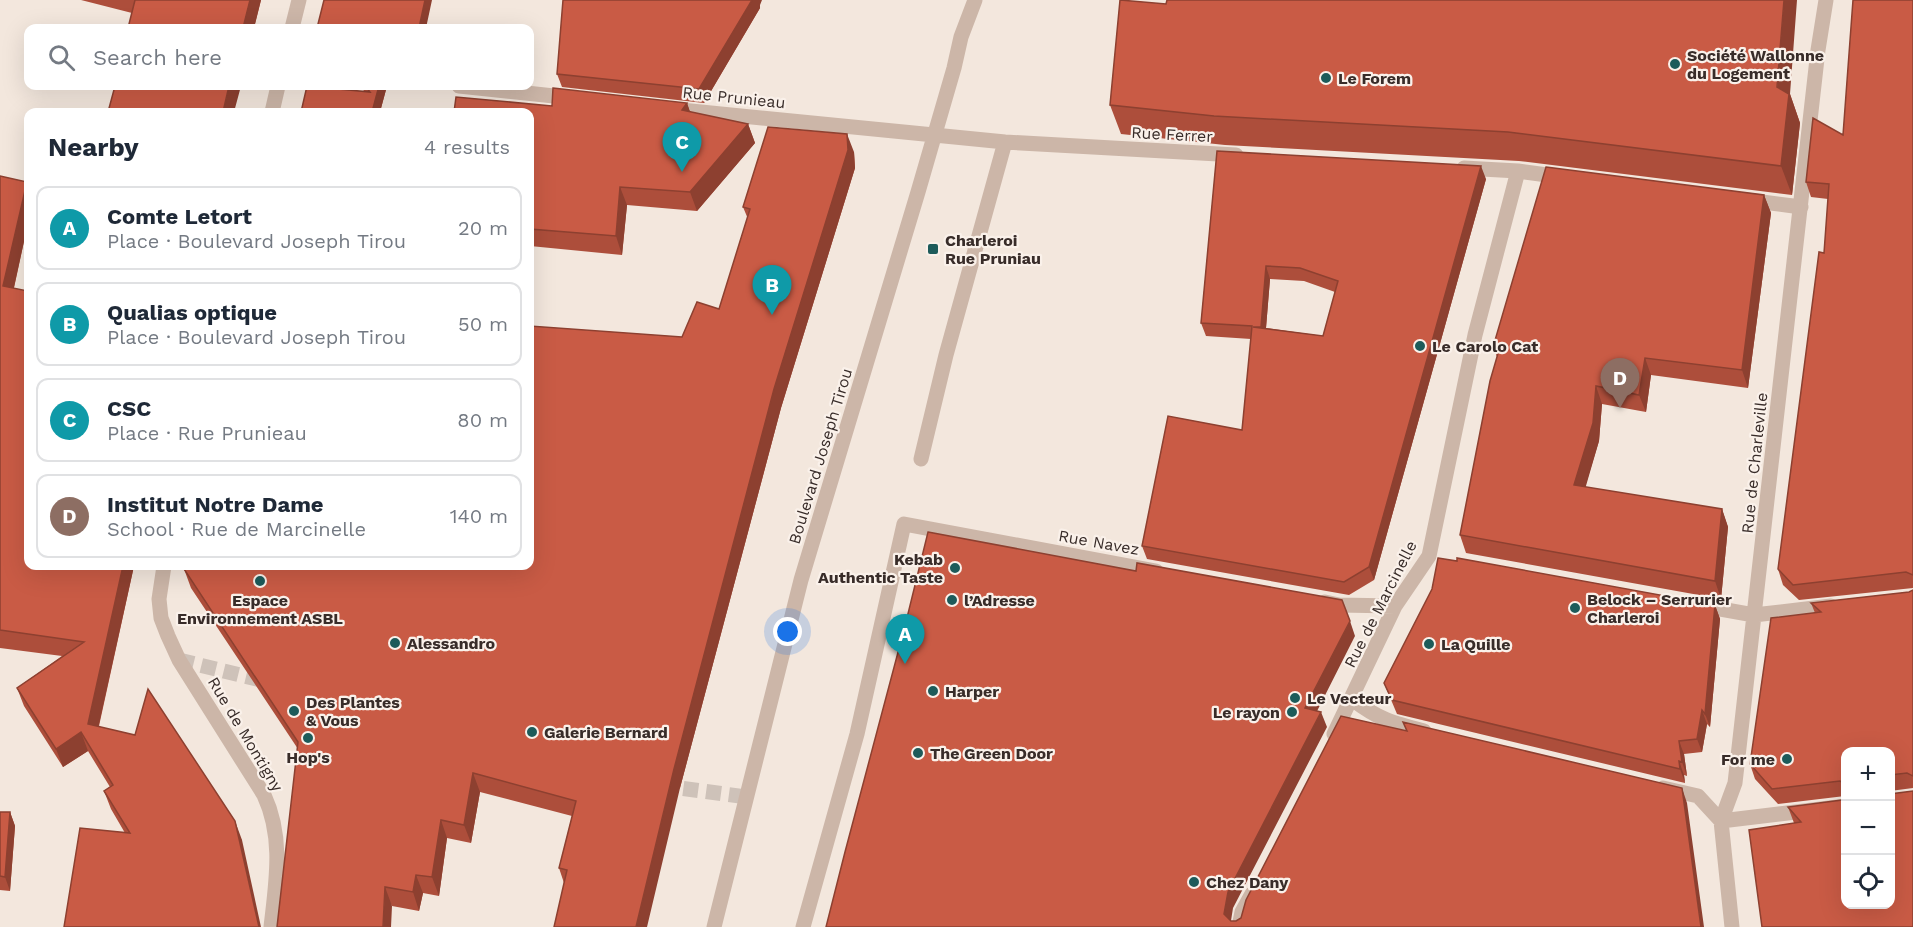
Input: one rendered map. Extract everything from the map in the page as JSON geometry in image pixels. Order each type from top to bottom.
[{"type":"street","points":[[293,24],[299,0]]},
{"type":"street","name":"Boulevard Joseph Tirou","points":[[714,927],[801,580],[934,135],[961,37],[975,0]]},
{"type":"street","name":"Rue de Charleville","points":[[1732,927],[1721,821],[1734,783],[1826,0]]},
{"type":"street","points":[[273,108],[277,90]]},
{"type":"street","points":[[496,90],[588,100]]},
{"type":"street","name":"Rue Prunieau","points":[[659,107],[934,135]]},
{"type":"street","name":"Rue Ferrer","points":[[934,135],[1005,142],[1256,156]]},
{"type":"street","points":[[921,459],[946,355],[1005,142]]},
{"type":"street","points":[[1446,167],[1518,171],[1577,179]]},
{"type":"street","name":"Rue de Marcinelle","points":[[1324,753],[1395,606],[1435,557],[1475,335],[1518,171]]},
{"type":"street","points":[[1730,198],[1801,207]]},
{"type":"street","name":"Rue Navez","points":[[803,927],[857,734],[904,524],[1174,574]]},
{"type":"street","name":"Rue de Montigny","points":[[163,570],[159,599],[161,618],[168,636],[179,660],[264,795],[272,812],[276,831],[277,866],[271,927]]},
{"type":"street","points":[[1316,600],[1339,605],[1395,606]]},
{"type":"street","points":[[1685,602],[1754,615],[1845,604]]},
{"type":"street","points":[[1352,699],[1374,716],[1398,725],[1433,733]]},
{"type":"street","points":[[1652,785],[1698,796],[1721,821],[1841,806]]},
{"type":"street","points":[[1239,927],[1242,912],[1259,880]]},
{"type":"building","points":[[135,0],[250,0],[244,24],[129,24]]},
{"type":"building","points":[[324,0],[425,0],[420,24],[318,24]]},
{"type":"building","points":[[563,0],[752,0],[699,89],[557,74]]},
{"type":"building","points":[[1120,0],[1166,4],[1167,0],[1784,0],[1777,87],[1789,94],[1781,166],[1508,132],[1214,116],[1110,105]]},
{"type":"building","points":[[1853,0],[1913,0],[1913,575],[1906,572],[1793,585],[1778,569],[1819,252],[1824,253],[1829,184],[1806,182],[1813,118],[1843,135]]},
{"type":"building","points":[[553,88],[687,103],[682,110],[748,124],[690,192],[620,187],[616,236],[534,229],[534,108],[455,108],[456,97],[552,106]]},
{"type":"building","points":[[114,90],[228,90],[224,108],[109,108]]},
{"type":"building","points":[[306,90],[370,92],[368,90],[378,90],[373,108],[302,108]]},
{"type":"building","points":[[768,127],[847,134],[848,150],[774,389],[674,769],[636,927],[554,927],[567,870],[559,868],[576,801],[473,773],[464,825],[441,820],[432,877],[416,875],[413,892],[385,887],[383,927],[277,927],[298,742],[185,570],[534,570],[534,326],[682,337],[697,302],[719,309],[750,209],[743,207]]},
{"type":"building","points":[[1217,151],[1481,166],[1369,567],[1344,582],[1142,546],[1168,416],[1242,430],[1252,326],[1201,323]],"holes":[[[1266,266],[1300,268],[1338,281],[1323,336],[1253,327],[1261,327]]]},
{"type":"building","points":[[1546,167],[1764,195],[1742,370],[1645,358],[1639,395],[1596,386],[1593,423],[1574,485],[1722,509],[1715,581],[1460,535],[1490,381],[1499,350],[1493,347]]},
{"type":"building","points":[[0,176],[24,181],[24,195],[3,286],[24,290],[24,570],[122,570],[88,724],[135,735],[148,689],[235,821],[259,927],[64,927],[80,828],[130,833],[104,791],[113,785],[81,732],[56,749],[17,688],[84,642],[0,630]]},
{"type":"building","points":[[928,532],[1136,571],[1137,563],[1342,600],[1350,621],[1305,708],[1321,712],[1228,892],[1224,914],[1231,921],[1241,918],[1246,900],[1341,716],[1407,731],[1403,722],[1682,788],[1701,927],[826,927]]},
{"type":"building","points":[[1438,558],[1457,561],[1457,558],[1715,605],[1705,714],[1702,710],[1697,739],[1679,741],[1682,762],[1679,761],[1680,769],[1392,700],[1384,683],[1432,589]]},
{"type":"building","points":[[1913,590],[1913,776],[1907,773],[1895,774],[1895,747],[1841,747],[1841,782],[1772,789],[1750,764],[1771,618],[1821,612],[1811,603]]},
{"type":"building","points":[[1913,791],[1913,927],[1762,927],[1749,830],[1801,822],[1788,807],[1841,800],[1841,909],[1895,909],[1895,793]]},
{"type":"building","points":[[0,812],[10,812],[5,877],[0,876]]},
{"type":"tunnel","points":[[179,660],[269,682]]},
{"type":"tunnel","points":[[661,783],[680,788],[747,797]]},
{"type":"place","name":"Société Wallonne du Logement","points":[[1675,64]]},
{"type":"place","name":"Le Forem","points":[[1326,78]]},
{"type":"place","name":"CSC","points":[[682,172]]},
{"type":"place","name":"Charleroi Rue Pruniau","points":[[933,249]]},
{"type":"place","name":"Qualias optique","points":[[772,315]]},
{"type":"place","name":"Le Carolo Cat","points":[[1420,346]]},
{"type":"place","name":"Institut Notre Dame","points":[[1620,408]]},
{"type":"place","name":"Kebab Authentic Taste","points":[[955,568]]},
{"type":"place","name":"Espace Environnement ASBL","points":[[260,581]]},
{"type":"place","name":"l’Adresse","points":[[952,600]]},
{"type":"place","name":"Belock – Serrurier Charleroi","points":[[1575,608]]},
{"type":"place","name":"Alessandro","points":[[395,643]]},
{"type":"place","name":"La Quille","points":[[1429,644]]},
{"type":"place","name":"Comte Letort","points":[[905,664]]},
{"type":"place","name":"Harper","points":[[933,691]]},
{"type":"place","name":"Le Vecteur","points":[[1295,698]]},
{"type":"place","name":"Des Plantes & Vous","points":[[294,711]]},
{"type":"place","name":"Le rayon","points":[[1292,712]]},
{"type":"place","name":"Galerie Bernard","points":[[532,732]]},
{"type":"place","name":"Hop's","points":[[308,738]]},
{"type":"place","name":"The Green Door","points":[[918,753]]},
{"type":"place","name":"For me","points":[[1787,759]]},
{"type":"place","name":"Chez Dany","points":[[1194,882]]}]
